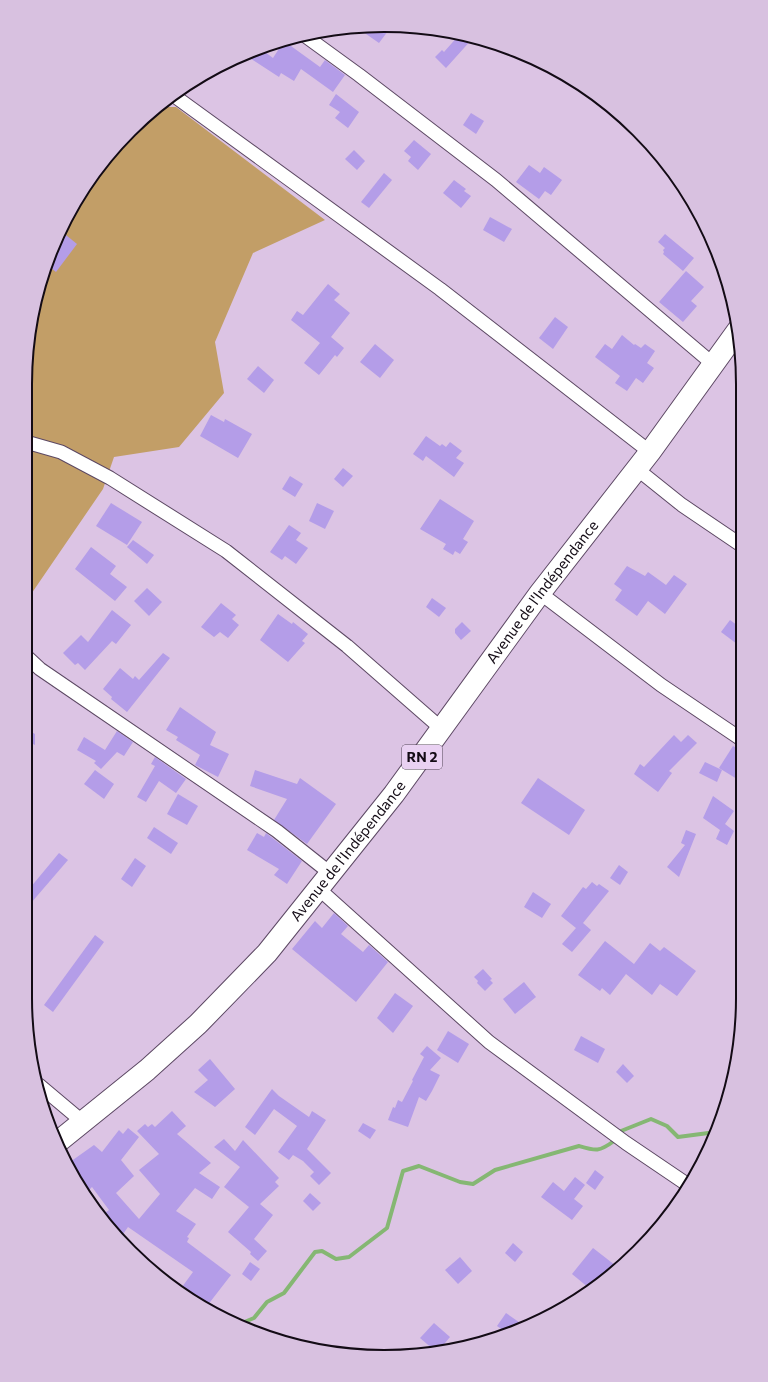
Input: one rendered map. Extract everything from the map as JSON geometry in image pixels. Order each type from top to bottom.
[{"type":"main road","name":"Avenue de l'Indépendance","points":[[62,1139],[147,1070],[198,1024],[267,953],[394,794],[442,730],[540,593],[650,452],[733,337]]},
{"type":"street","points":[[311,40],[496,180],[713,364]]},
{"type":"street","points":[[176,100],[440,289],[650,452]]},
{"type":"street","points":[[32,444],[61,452],[110,478],[226,552],[347,646],[442,730]]},
{"type":"street","points":[[636,469],[682,505],[736,542]]},
{"type":"street","points":[[540,593],[661,685],[736,736]]},
{"type":"street","points":[[32,662],[40,669],[277,831],[325,881],[490,1042],[626,1143],[684,1182]]},
{"type":"street","points":[[44,1089],[83,1122]]},
{"type":"shaded area","points":[[167,107],[176,107],[325,220],[253,253],[215,342],[224,393],[179,447],[114,457],[103,489],[32,593],[32,384],[35,338],[44,293],[68,228],[91,188],[119,152],[135,135]]},
{"type":"building","points":[[387,32],[379,43],[364,33]]},
{"type":"building","points":[[455,39],[469,43],[446,68],[435,57],[442,50],[444,52]]},
{"type":"building","points":[[290,45],[320,67],[325,60],[345,75],[333,92],[301,69],[294,81],[281,73],[279,77],[250,58],[266,53],[273,58],[279,48]]},
{"type":"building","points":[[336,94],[359,112],[348,128],[335,118],[340,112],[329,105]]},
{"type":"building","points":[[471,113],[484,121],[476,134],[463,125]]},
{"type":"building","points":[[414,140],[431,154],[418,170],[408,161],[411,157],[404,151]]},
{"type":"building","points":[[354,150],[365,161],[357,170],[345,159]]},
{"type":"building","points":[[529,165],[540,173],[544,167],[562,180],[551,195],[545,191],[539,199],[516,182]]},
{"type":"building","points":[[384,173],[392,180],[369,208],[361,202]]},
{"type":"building","points":[[454,180],[466,189],[464,191],[471,196],[461,208],[443,193]]},
{"type":"building","points":[[490,217],[512,229],[504,242],[483,230]]},
{"type":"building","points":[[65,234],[77,244],[56,272],[52,269]]},
{"type":"building","points":[[665,234],[694,258],[683,271],[663,254],[663,250],[665,248],[658,242]]},
{"type":"building","points":[[686,271],[704,287],[691,301],[697,306],[683,322],[659,302]]},
{"type":"building","points":[[328,284],[340,294],[334,300],[350,313],[331,337],[344,348],[337,357],[335,355],[319,375],[304,363],[320,343],[291,320],[297,311],[303,315]]},
{"type":"building","points":[[555,317],[568,327],[553,349],[539,338]]},
{"type":"building","points":[[622,335],[634,345],[635,344],[641,348],[645,344],[655,351],[647,363],[654,368],[643,383],[636,378],[627,391],[615,383],[620,376],[595,357],[605,344],[612,349]]},
{"type":"building","points":[[375,344],[394,360],[380,378],[360,362]]},
{"type":"building","points":[[258,366],[274,380],[264,393],[247,379]]},
{"type":"building","points":[[211,415],[224,422],[225,419],[252,434],[238,458],[200,436]]},
{"type":"building","points":[[426,436],[440,446],[442,444],[446,447],[450,442],[462,451],[456,458],[464,463],[454,477],[426,456],[423,461],[413,454]]},
{"type":"building","points":[[343,468],[353,476],[343,487],[334,479]]},
{"type":"building","points":[[290,476],[303,484],[295,497],[282,489]]},
{"type":"building","points":[[440,499],[474,521],[463,539],[468,542],[460,554],[455,551],[453,555],[443,549],[446,544],[420,529]]},
{"type":"building","points":[[111,503],[142,522],[127,545],[96,526]]},
{"type":"building","points":[[317,503],[334,511],[325,529],[309,521]]},
{"type":"building","points":[[289,525],[301,533],[296,540],[308,548],[296,564],[285,556],[282,560],[270,552]]},
{"type":"building","points":[[133,540],[154,555],[147,564],[127,547]]},
{"type":"building","points":[[91,547],[116,566],[110,574],[127,587],[115,601],[75,569]]},
{"type":"building","points":[[627,566],[645,576],[648,572],[666,585],[674,575],[687,584],[665,614],[648,601],[637,616],[615,600],[622,590],[614,584]]},
{"type":"building","points":[[147,588],[162,602],[149,616],[134,601]]},
{"type":"building","points":[[432,598],[446,608],[439,617],[426,607]]},
{"type":"building","points":[[221,603],[236,615],[232,619],[239,625],[228,638],[220,632],[214,637],[201,627]]},
{"type":"building","points":[[112,610],[131,625],[116,644],[112,641],[85,670],[78,663],[75,665],[63,653],[81,635],[88,642]]},
{"type":"building","points":[[278,614],[292,624],[293,622],[308,634],[302,641],[305,643],[288,662],[260,640]]},
{"type":"building","points":[[730,620],[736,624],[736,643],[721,632]]},
{"type":"building","points":[[462,622],[471,631],[461,640],[455,633],[455,629]]},
{"type":"building","points":[[163,653],[170,658],[127,712],[111,699],[112,697],[103,689],[120,668],[133,679],[135,676],[139,680]]},
{"type":"building","points":[[180,707],[216,732],[210,745],[229,754],[218,777],[195,765],[200,755],[176,740],[178,737],[166,730]]},
{"type":"building","points":[[117,731],[133,742],[124,756],[117,752],[101,769],[94,763],[96,761],[77,750],[84,737],[105,750]]},
{"type":"building","points":[[32,732],[35,734],[35,745],[32,744]]},
{"type":"building","points":[[674,735],[681,742],[688,735],[697,743],[669,771],[672,773],[658,792],[634,774],[640,764],[644,767]]},
{"type":"building","points":[[733,746],[736,748],[736,778],[719,768]]},
{"type":"building","points":[[155,757],[186,779],[176,793],[159,781],[146,802],[137,797],[155,766],[151,764]]},
{"type":"building","points":[[705,762],[722,770],[717,782],[699,773]]},
{"type":"building","points":[[95,770],[114,784],[104,799],[84,784]]},
{"type":"building","points":[[255,770],[297,784],[300,778],[336,804],[307,844],[274,820],[287,799],[250,786]]},
{"type":"building","points":[[538,778],[585,810],[569,835],[521,803]]},
{"type":"building","points":[[178,794],[198,806],[187,825],[167,814]]},
{"type":"building","points":[[713,796],[734,811],[725,824],[734,831],[727,845],[716,839],[720,830],[703,818]]},
{"type":"building","points":[[154,827],[178,843],[171,854],[147,838]]},
{"type":"building","points":[[686,830],[696,834],[679,877],[667,867],[685,845],[681,843]]},
{"type":"building","points":[[257,833],[264,837],[266,833],[302,861],[287,884],[274,875],[279,869],[247,850]]},
{"type":"building","points":[[59,853],[68,860],[32,902],[32,886]]},
{"type":"building","points":[[135,858],[146,866],[132,887],[121,879]]},
{"type":"building","points":[[619,865],[628,872],[620,885],[610,878]]},
{"type":"building","points":[[592,882],[597,886],[599,884],[609,891],[583,923],[591,930],[572,952],[562,944],[576,928],[561,916],[583,887],[586,889]]},
{"type":"building","points":[[533,892],[551,904],[542,918],[524,907]]},
{"type":"building","points":[[334,913],[348,926],[341,934],[363,952],[369,945],[388,962],[356,1002],[292,949],[315,921],[322,928]]},
{"type":"building","points":[[95,935],[104,942],[53,1012],[44,1005]]},
{"type":"building","points":[[605,941],[634,964],[650,943],[660,951],[664,947],[696,971],[677,996],[660,984],[652,995],[626,974],[610,995],[602,988],[600,991],[578,975]]},
{"type":"building","points":[[483,969],[492,979],[490,980],[493,983],[485,991],[477,983],[478,981],[474,977]]},
{"type":"building","points":[[524,982],[536,997],[515,1014],[503,999]]},
{"type":"building","points":[[395,993],[413,1006],[393,1033],[377,1018]]},
{"type":"building","points":[[448,1031],[469,1044],[458,1063],[437,1050]]},
{"type":"building","points":[[581,1036],[605,1049],[598,1063],[574,1050]]},
{"type":"building","points":[[427,1046],[441,1058],[430,1070],[440,1075],[432,1091],[426,1101],[419,1097],[408,1127],[388,1120],[393,1107],[395,1108],[398,1100],[402,1102],[424,1057],[420,1054]]},
{"type":"building","points":[[210,1059],[235,1089],[215,1107],[194,1092],[208,1080],[198,1070]]},
{"type":"building","points":[[623,1064],[634,1076],[627,1083],[616,1072]]},
{"type":"building","points":[[272,1089],[279,1096],[309,1117],[312,1111],[326,1120],[307,1149],[331,1173],[319,1185],[310,1176],[314,1172],[303,1161],[293,1155],[289,1160],[278,1152],[297,1126],[274,1109],[255,1135],[245,1127]]},
{"type":"building","points":[[172,1111],[186,1126],[177,1134],[211,1163],[199,1173],[220,1187],[212,1199],[195,1188],[176,1211],[196,1224],[187,1237],[189,1238],[187,1242],[231,1275],[209,1304],[182,1287],[193,1272],[128,1227],[123,1234],[105,1213],[109,1210],[92,1187],[89,1190],[72,1161],[94,1145],[102,1152],[119,1130],[123,1134],[128,1128],[139,1137],[121,1160],[134,1176],[116,1193],[139,1219],[160,1194],[139,1170],[159,1154],[137,1131],[145,1124],[148,1127],[152,1124],[155,1127]]},
{"type":"building","points":[[363,1123],[376,1130],[370,1139],[358,1131]]},
{"type":"building","points":[[224,1139],[235,1151],[243,1140],[279,1178],[275,1182],[279,1186],[260,1204],[273,1215],[254,1239],[267,1251],[258,1261],[250,1254],[251,1252],[228,1232],[249,1207],[224,1187],[240,1167],[214,1147]]},
{"type":"building","points":[[595,1170],[604,1177],[595,1190],[586,1183]]},
{"type":"building","points":[[575,1177],[585,1185],[574,1199],[583,1206],[572,1220],[541,1197],[553,1182],[564,1191]]},
{"type":"building","points":[[310,1193],[321,1203],[313,1211],[303,1201]]},
{"type":"building","points":[[513,1243],[523,1252],[515,1262],[505,1253]]},
{"type":"building","points":[[593,1248],[614,1264],[587,1286],[572,1274]]},
{"type":"building","points":[[460,1257],[472,1271],[458,1284],[445,1270]]},
{"type":"building","points":[[250,1262],[260,1269],[251,1281],[242,1274]]},
{"type":"building","points":[[506,1313],[520,1323],[502,1329],[497,1326]]},
{"type":"building","points":[[434,1323],[450,1337],[444,1345],[430,1347],[420,1338]]},
{"type":"waterway","points":[[621,1131],[651,1119],[667,1126],[678,1137],[709,1133]]},
{"type":"waterway","points":[[246,1322],[254,1318],[267,1302],[284,1293],[315,1252],[322,1251],[336,1259],[349,1257],[387,1228],[403,1171],[419,1166],[460,1182],[473,1184],[495,1170],[579,1146],[597,1150],[614,1141]]}]
